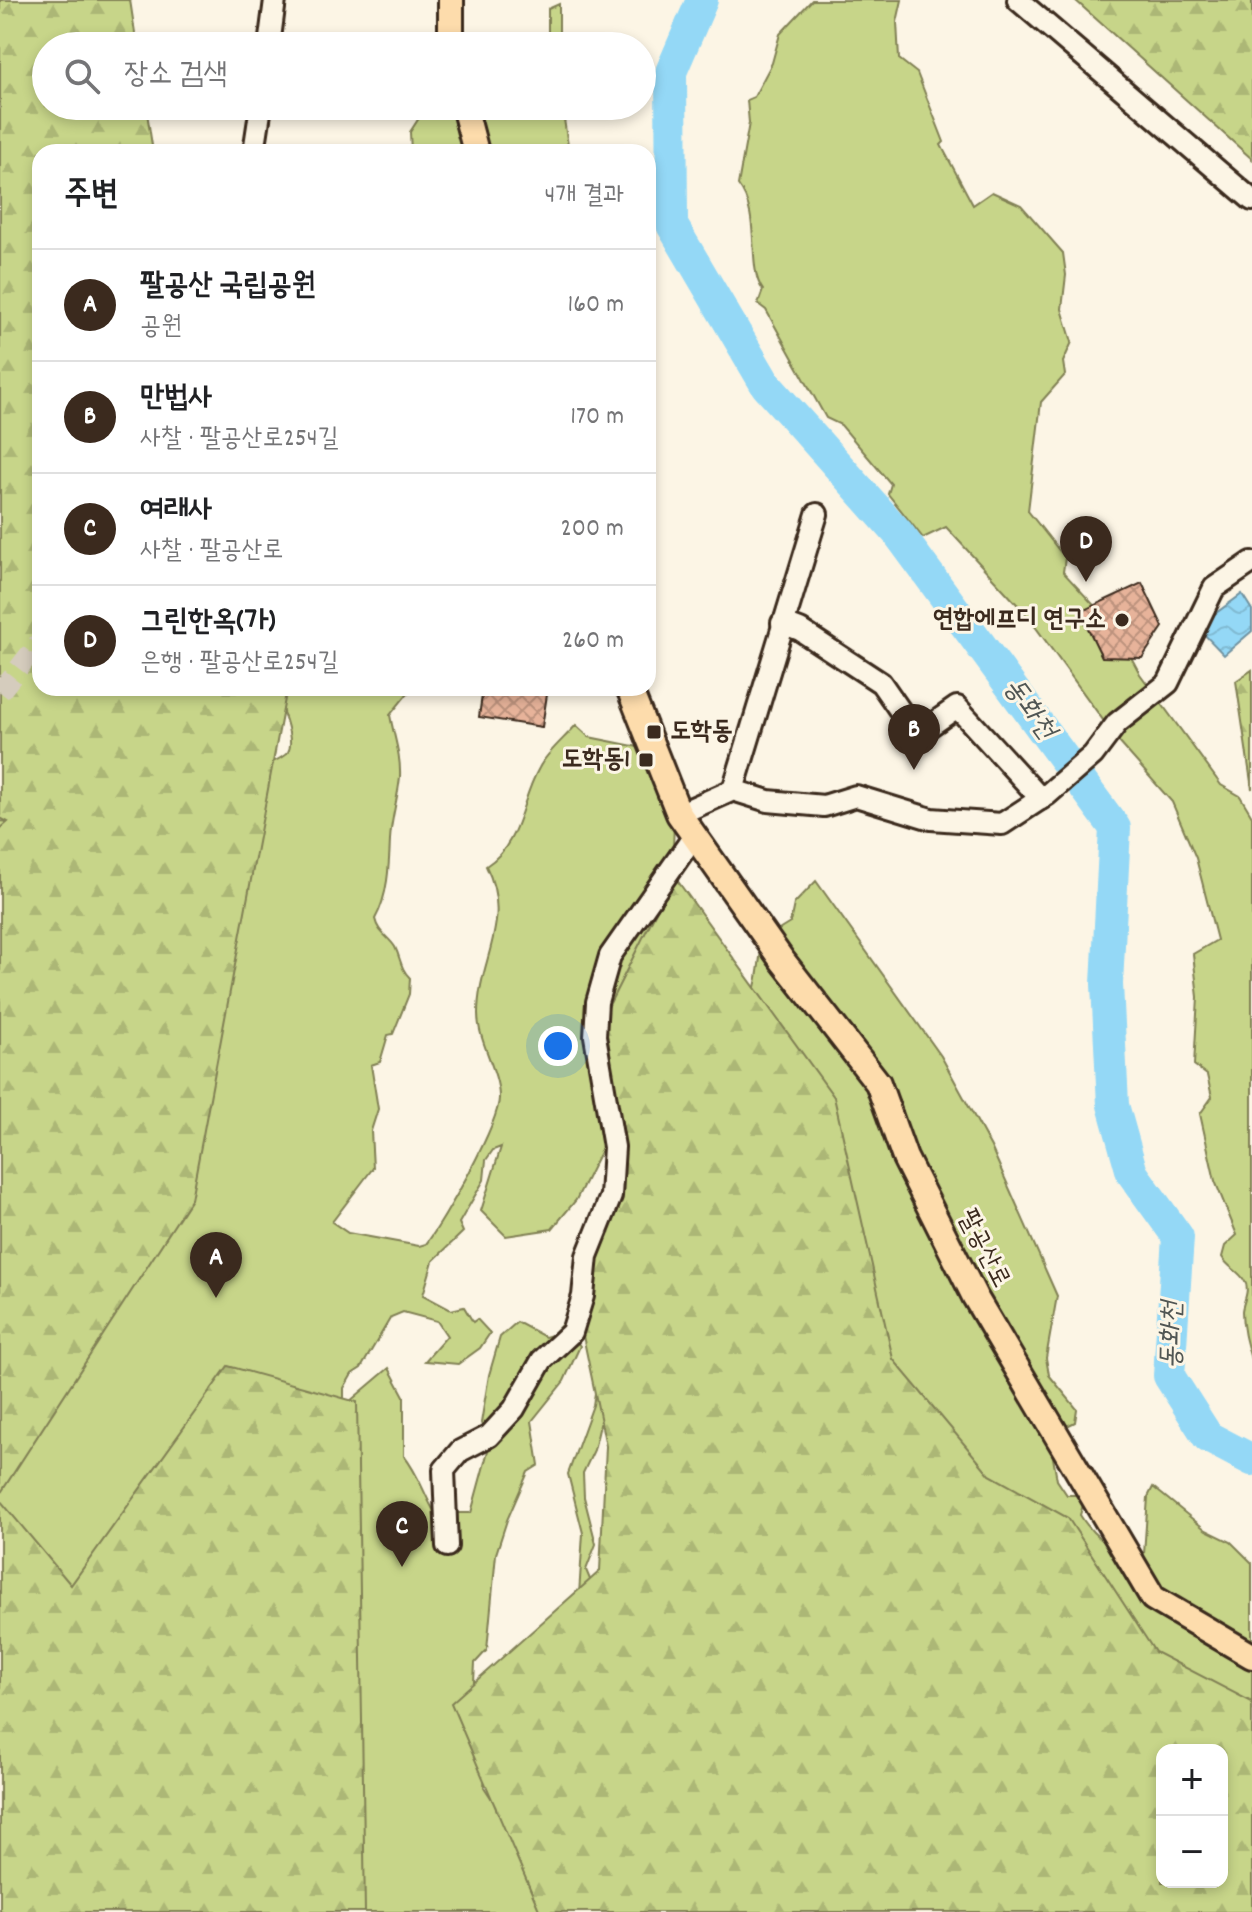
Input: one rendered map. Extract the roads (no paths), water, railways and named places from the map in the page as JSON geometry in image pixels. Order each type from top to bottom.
[{"type":"main road","points":[[451,0],[451,32]]},
{"type":"main road","points":[[468,120],[474,144]]},
{"type":"main road","name":"팔공산로","points":[[632,696],[679,814],[782,960],[878,1083],[905,1158],[975,1297],[1153,1598],[1252,1656]]},
{"type":"street","points":[[271,32],[275,0]]},
{"type":"street","points":[[1018,0],[1252,200]]},
{"type":"street","points":[[255,144],[259,120]]},
{"type":"street","points":[[733,790],[817,514]]},
{"type":"street","points":[[679,814],[733,790],[768,801],[824,806],[856,796],[931,819],[1002,824],[1045,796],[1093,755],[1117,723],[1168,683],[1214,588],[1252,562]]},
{"type":"street","points":[[782,623],[800,630],[881,683],[917,735],[957,707],[1045,796]]},
{"type":"street","points":[[447,1546],[444,1470],[460,1451],[489,1436],[514,1409],[542,1360],[572,1332],[583,1296],[587,1256],[611,1196],[614,1147],[595,1036],[597,1002],[610,956],[694,836]]},
{"type":"water","points":[[1242,594],[1252,610],[1252,631],[1224,655],[1197,627]]},
{"type":"waterway","name":"동화천","points":[[702,0],[671,72],[672,225],[766,385],[898,533],[1115,828],[1107,984],[1113,1105],[1132,1173],[1178,1237],[1169,1376],[1208,1437],[1252,1460]]},
{"type":"tunnel","points":[[0,692],[32,651]]},
{"type":"place","name":"그린한옥(가)","points":[[1086,582]]},
{"type":"place","name":"연합에프디 연구소","points":[[1122,620]]},
{"type":"place","name":"도학동","points":[[654,732]]},
{"type":"place","name":"도학동1","points":[[646,760]]},
{"type":"place","name":"만법사","points":[[914,770]]},
{"type":"place","name":"팔공산 국립공원","points":[[216,1298]]},
{"type":"place","name":"여래사","points":[[402,1567]]}]
